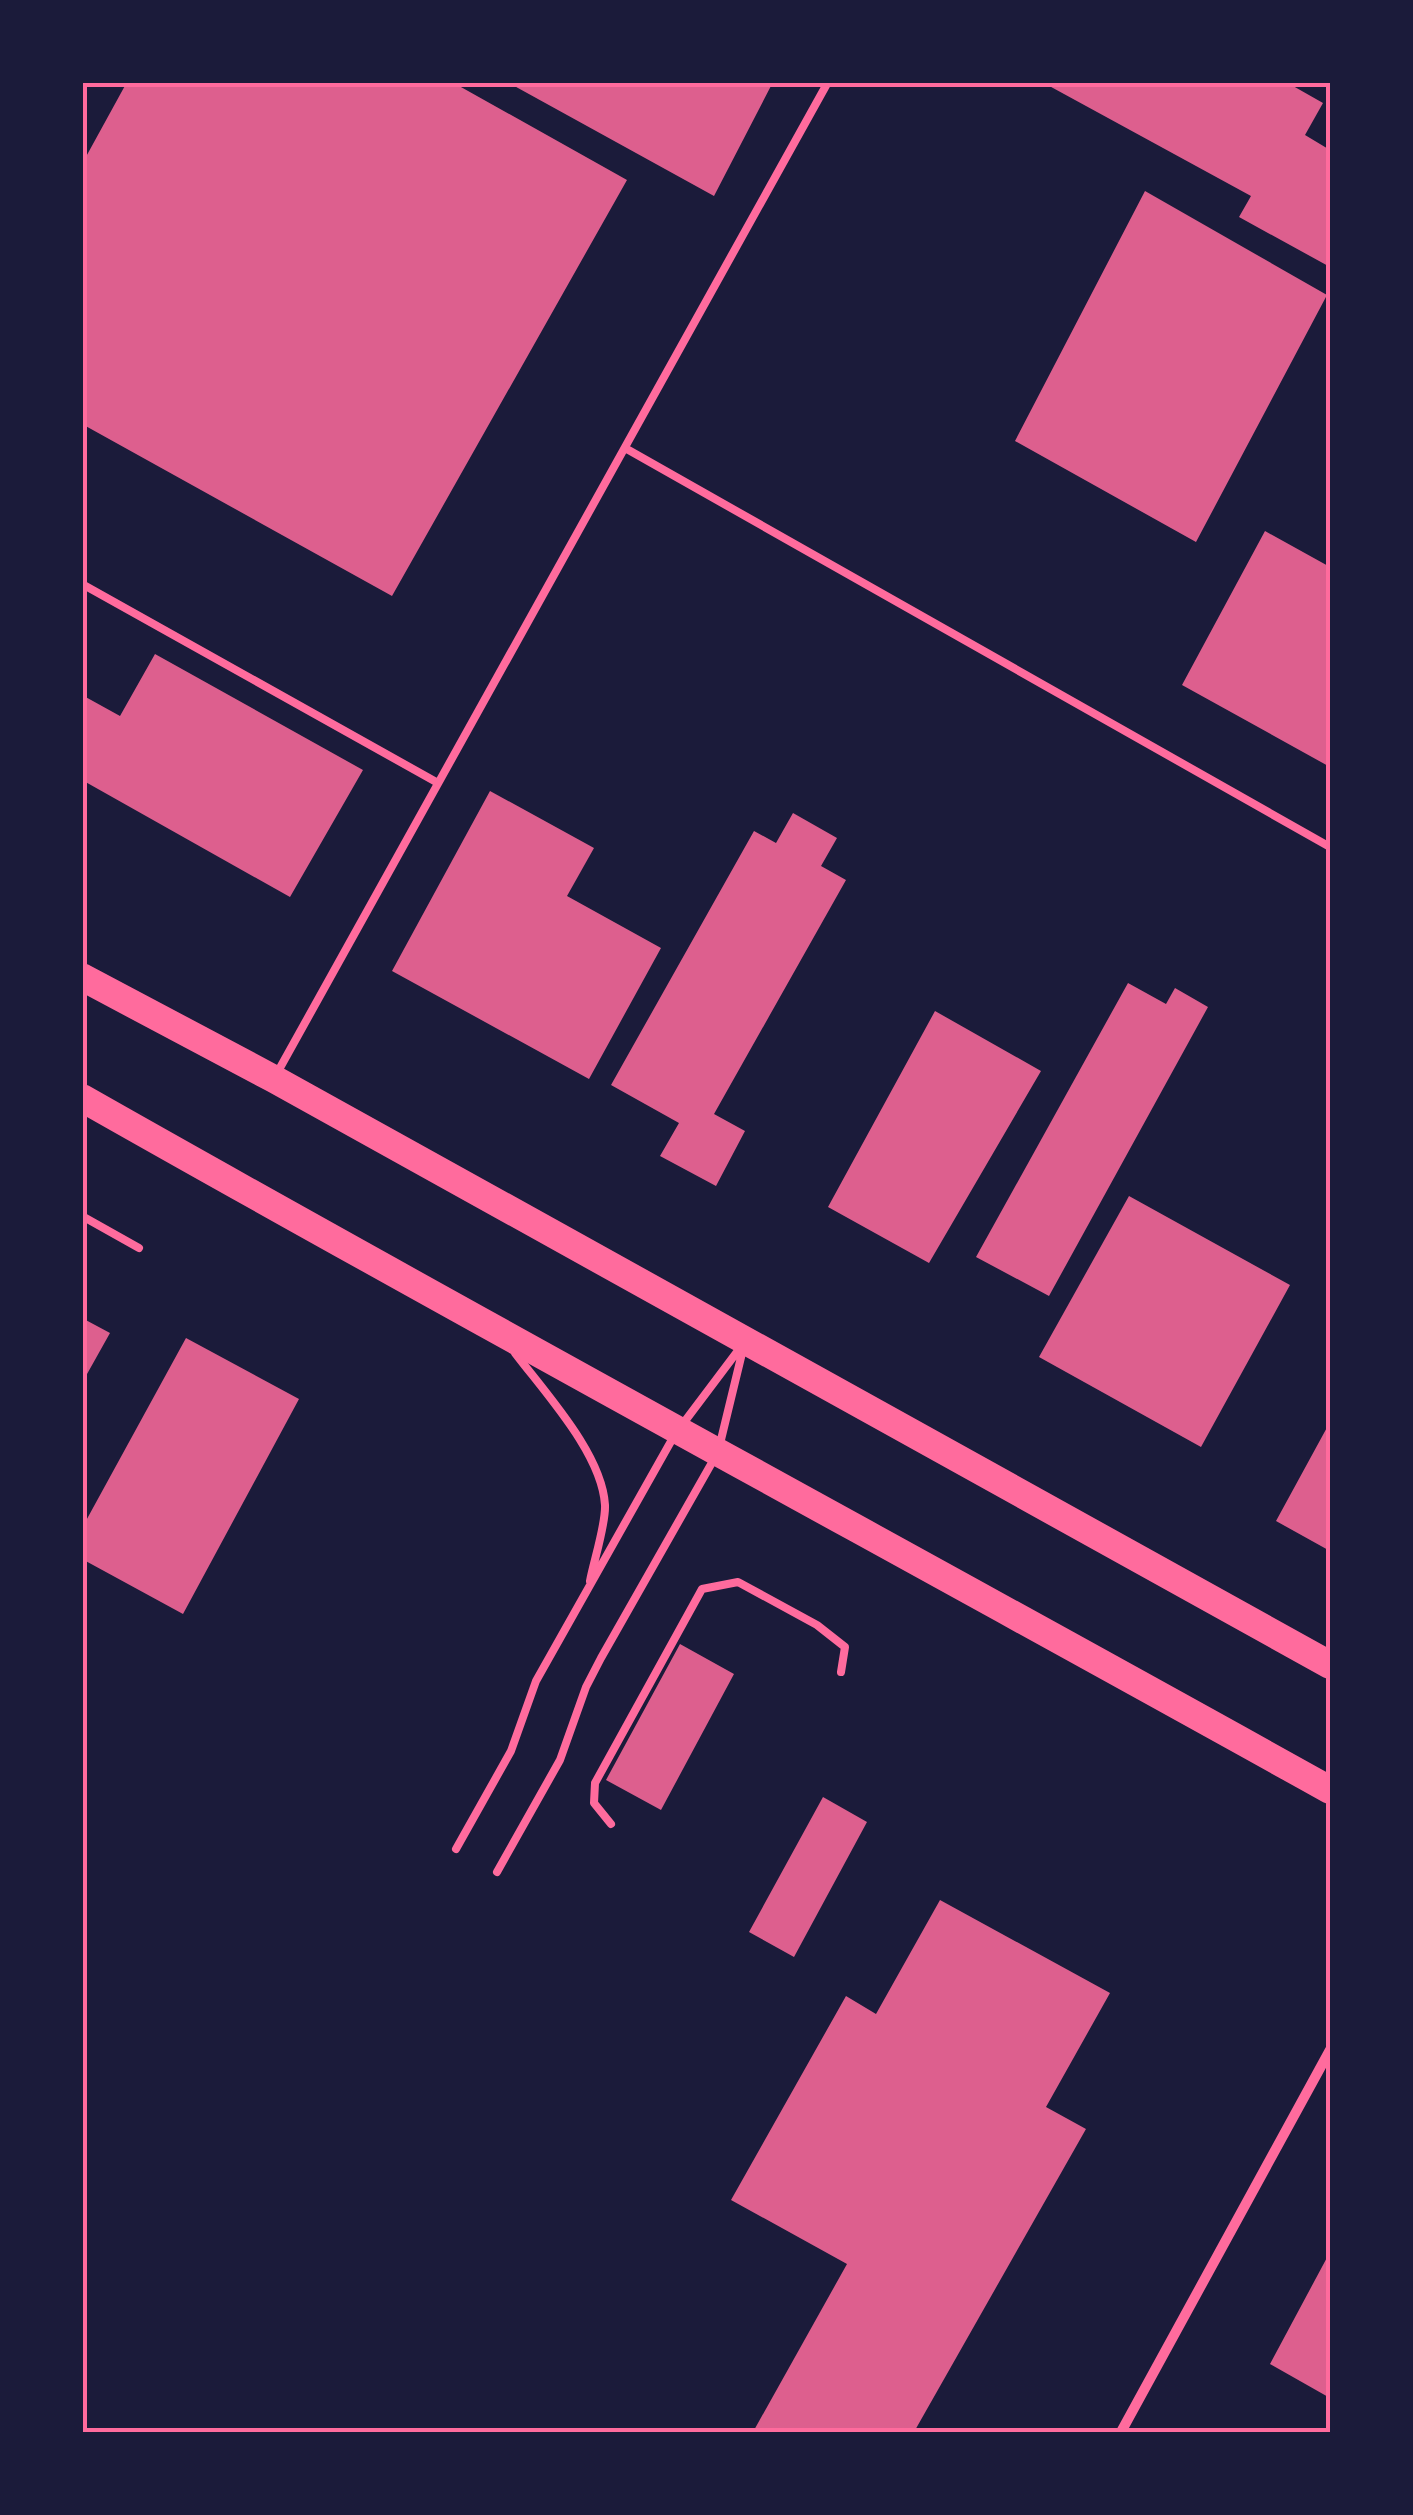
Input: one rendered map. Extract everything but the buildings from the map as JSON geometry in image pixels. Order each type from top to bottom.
[{"type":"highway","points":[[82,976],[1330,1665]]},
{"type":"highway","points":[[82,1098],[1330,1790]]},
{"type":"street","points":[[1122,2432],[1330,2050]]},
{"type":"lane","points":[[274,1079],[828,82]]},
{"type":"lane","points":[[624,448],[1330,847]]},
{"type":"lane","points":[[82,584],[438,783]]},
{"type":"lane","points":[[82,1216],[139,1248]]},
{"type":"lane","points":[[499,1331],[584,1445],[600,1476],[605,1508],[588,1590]]},
{"type":"lane","points":[[456,1849],[511,1751],[536,1682],[678,1430],[745,1340]]},
{"type":"lane","points":[[497,1872],[560,1760],[586,1687],[601,1658],[718,1452],[745,1340]]},
{"type":"lane","points":[[611,1824],[594,1803],[594,1784],[702,1589],[738,1582],[817,1625],[845,1647],[841,1672]]}]
